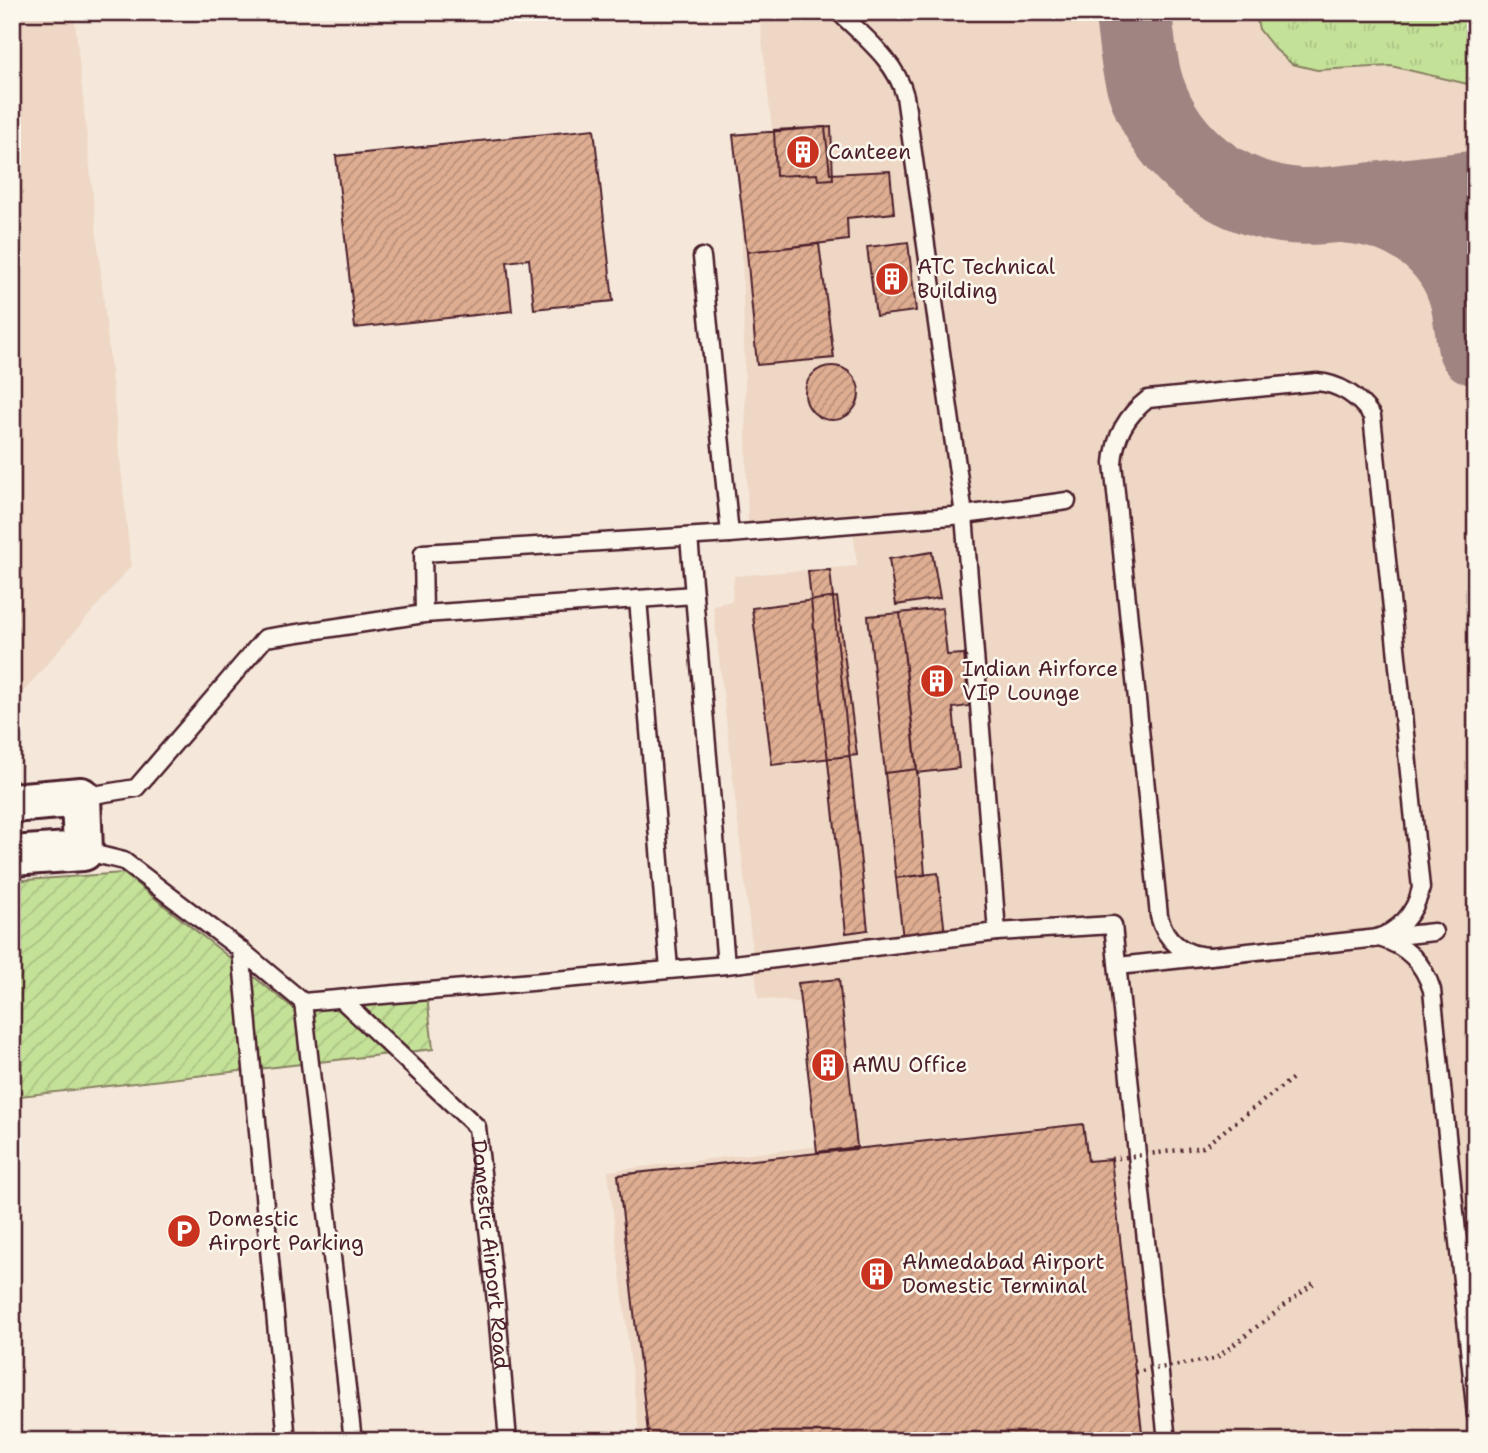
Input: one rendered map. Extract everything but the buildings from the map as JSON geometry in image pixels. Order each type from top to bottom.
[{"type":"main road","points":[[12,803],[81,797],[83,851],[12,856]]},
{"type":"lane","points":[[839,12],[877,49],[899,79],[904,92],[964,516],[997,932]]},
{"type":"lane","points":[[702,257],[730,534]]},
{"type":"lane","points":[[1210,956],[1195,955],[1174,943],[1164,931],[1159,916],[1114,476],[1114,451],[1122,427],[1129,416],[1148,399],[1317,382],[1329,383],[1349,391],[1372,416],[1421,888],[1415,908],[1402,924],[1377,939]]},
{"type":"lane","points":[[424,614],[422,553],[689,537],[964,516],[1067,501]]},
{"type":"lane","points":[[689,537],[726,965]]},
{"type":"lane","points":[[81,797],[136,788],[265,638],[424,614],[694,595]]},
{"type":"lane","points":[[638,599],[669,970]]},
{"type":"lane","points":[[83,851],[124,861],[241,950],[303,1002],[352,1441]]},
{"type":"lane","points":[[303,1002],[726,965],[997,932],[1114,925],[1167,1441]]},
{"type":"lane","points":[[1118,966],[1434,932]]},
{"type":"lane","points":[[1377,939],[1400,946],[1416,960],[1432,989],[1476,1416]]},
{"type":"lane","points":[[241,950],[287,1441]]},
{"type":"lane","name":"Domestic Airport Road","points":[[341,999],[477,1127],[508,1441]]},
{"type":"path","points":[[1111,1159],[1203,1147],[1293,1078]]},
{"type":"path","points":[[1135,1372],[1215,1359],[1315,1282]]},
{"type":"shaded area","points":[[12,12],[74,12],[131,566],[12,705]]},
{"type":"shaded area","points":[[759,12],[1476,12],[1476,1441],[640,1441],[608,1171],[828,1145],[813,1004],[758,998],[713,605],[732,601],[734,576],[857,566],[852,519],[748,526],[741,202],[733,135],[772,130]]},
{"type":"green space","points":[[1255,12],[1476,12],[1476,86],[1391,66],[1317,70],[1292,64],[1274,48],[1259,29]]},
{"type":"green space","points":[[123,873],[297,1011],[427,996],[433,1049],[12,1097],[12,881]]},
{"type":"taxiway","points":[[1133,12],[1142,72],[1157,114],[1186,154],[1224,184],[1270,202],[1295,206],[1332,205],[1476,189]]},
{"type":"taxiway","points":[[1347,205],[1387,213],[1406,221],[1438,245],[1461,278],[1468,298],[1476,347]]},
{"type":"place","name":"Canteen","points":[[803,152]]},
{"type":"place","name":"ATC Technical Building","points":[[892,279]]},
{"type":"place","name":"Indian Airforce VIP Lounge","points":[[937,681]]},
{"type":"place","name":"AMU Office","points":[[828,1065]]},
{"type":"place","name":"Domestic Airport Parking","points":[[184,1231]]},
{"type":"place","name":"Ahmedabad Airport Domestic Terminal","points":[[877,1274]]}]
